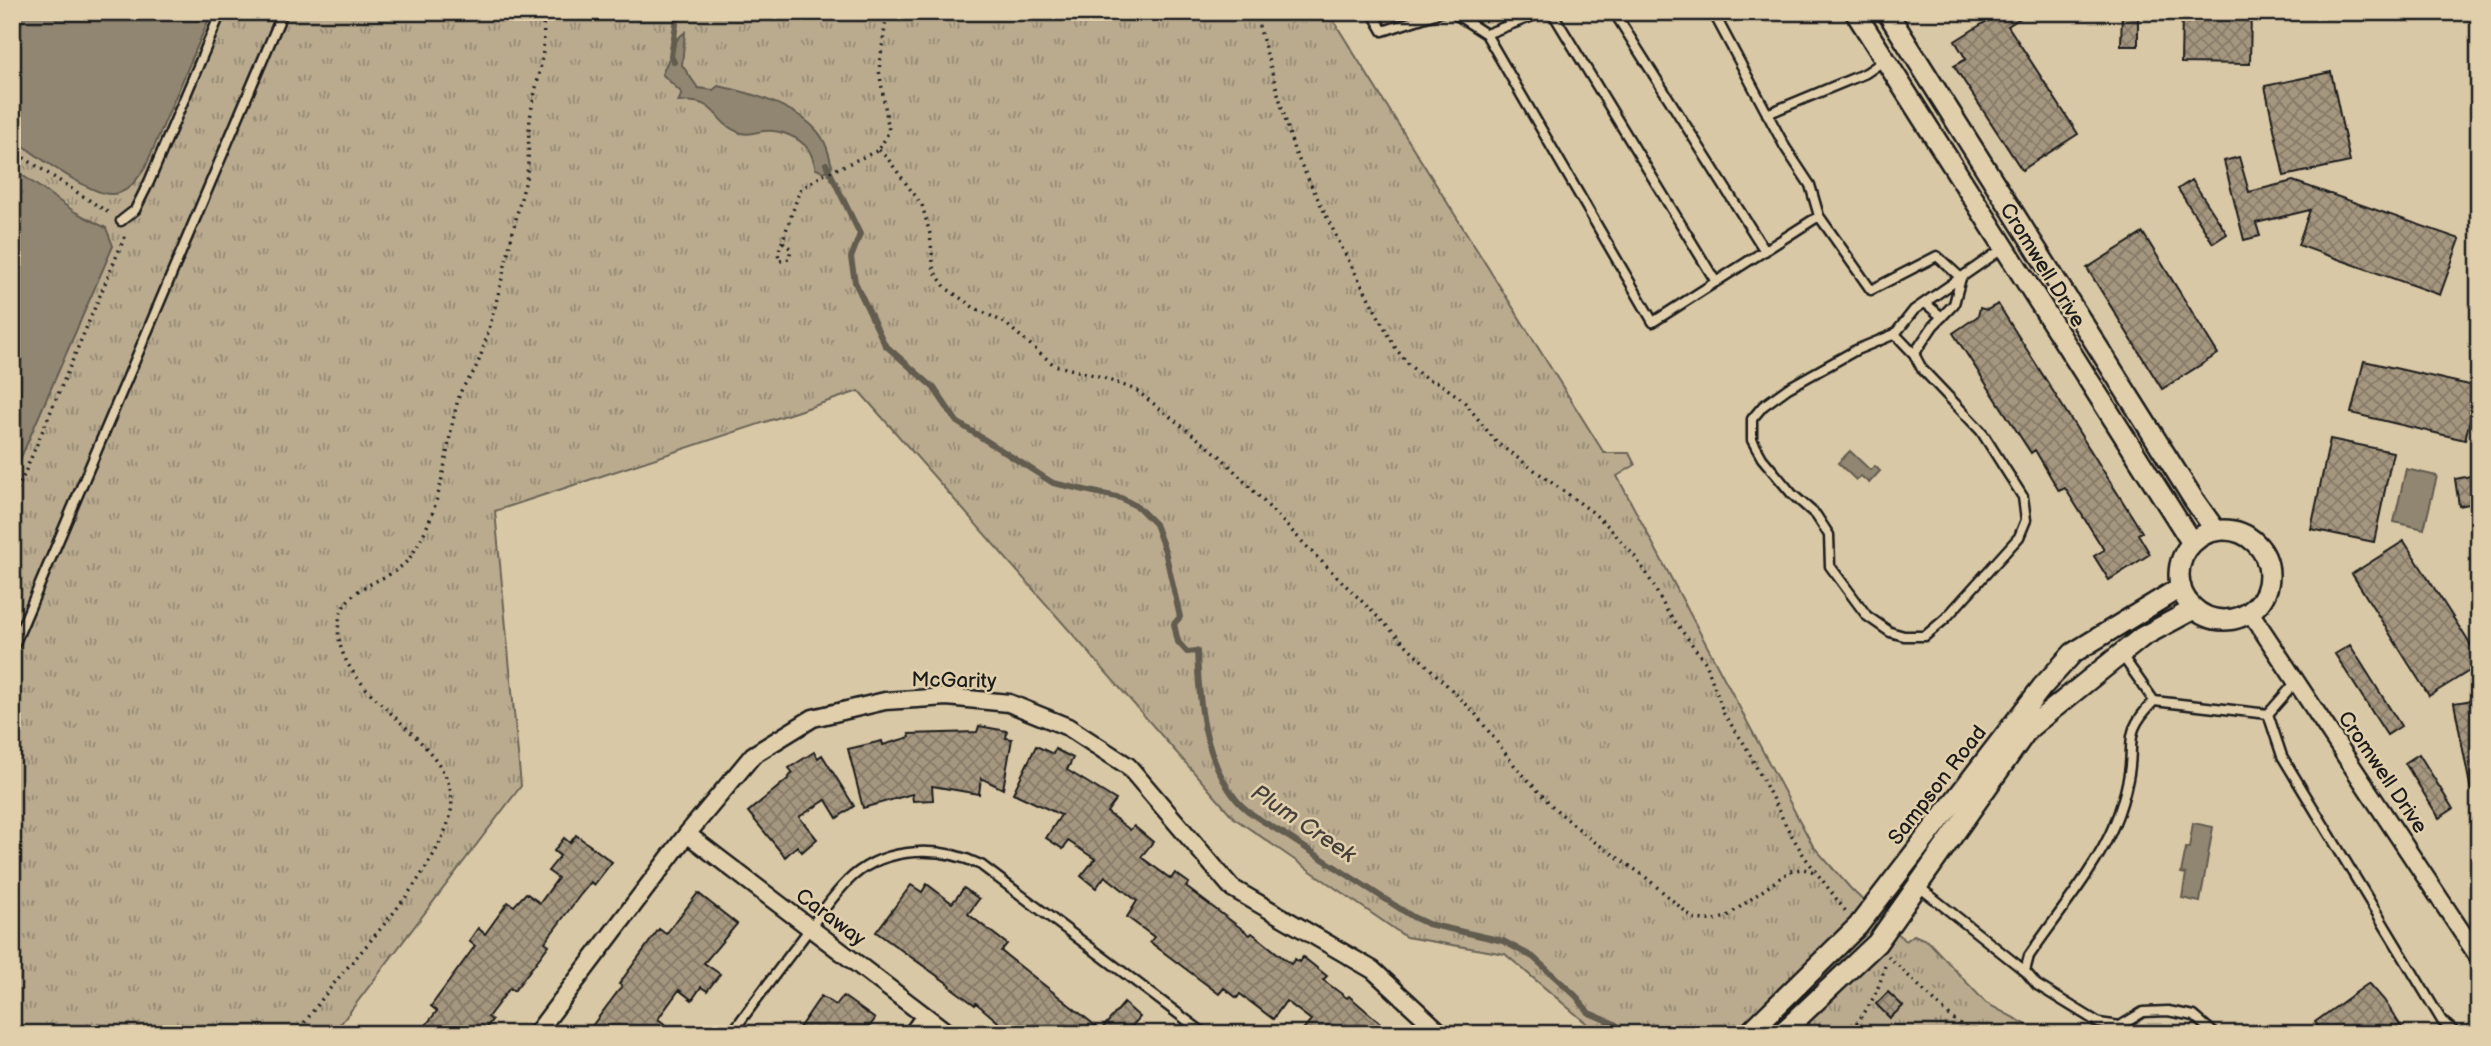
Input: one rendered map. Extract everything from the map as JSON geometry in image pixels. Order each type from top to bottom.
[{"type":"street","name":"Cromwell Drive","points":[[1855,12],[2192,543]]},
{"type":"street","name":"Cromwell Drive","points":[[1887,12],[2216,531]]},
{"type":"street","points":[[2216,531],[2242,534],[2262,551],[2268,564],[2267,590],[2260,603],[2250,612],[2236,618],[2221,620],[2207,617],[2194,609],[2180,587],[2180,564],[2192,543],[2216,531]]},
{"type":"street","name":"Sampson Road","points":[[1748,1034],[1858,926],[2042,687],[2073,653],[2180,587]]},
{"type":"street","name":"Sampson Road","points":[[1781,1034],[1877,943],[2028,729],[2142,637],[2194,609]]},
{"type":"street","name":"Cromwell Drive","points":[[2250,612],[2479,958]]},
{"type":"street","name":"McGarity","points":[[536,1034],[687,834],[753,755],[813,718],[897,700],[947,696],[1009,703],[1068,727],[1128,766],[1232,888],[1373,970],[1442,1034]]},
{"type":"street","name":"Caraway","points":[[687,834],[949,1034]]},
{"type":"street","points":[[912,1034],[925,1016]]},
{"type":"lane","points":[[121,221],[135,210],[149,182],[221,12]]},
{"type":"lane","points":[[12,650],[283,12]]},
{"type":"lane","points":[[1372,12],[1383,31],[1441,12]]},
{"type":"lane","points":[[1452,12],[1486,34],[1653,323],[1819,216]]},
{"type":"lane","points":[[1486,34],[1543,12]]},
{"type":"lane","points":[[1552,12],[1716,282]]},
{"type":"lane","points":[[1614,12],[1765,251]]},
{"type":"lane","points":[[1713,12],[1785,147],[1810,185],[1819,216],[1871,290],[1937,256],[1961,278]]},
{"type":"lane","points":[[1767,114],[1866,73],[1885,60]]},
{"type":"lane","points":[[1895,334],[1914,354],[1922,369],[1981,431],[2023,496],[2026,520],[2020,537],[1925,636],[1904,636],[1890,632],[1867,616],[1830,566],[1829,535],[1816,515],[1792,494],[1762,458],[1752,440],[1752,419],[1763,406],[1788,388],[1856,350],[1895,334],[1914,310],[2005,247]]},
{"type":"lane","points":[[1914,354],[1954,304],[1961,278]]},
{"type":"lane","points":[[1926,303],[1942,317]]},
{"type":"lane","points":[[2121,654],[2154,701],[2268,714]]},
{"type":"lane","points":[[2268,714],[2296,682]]},
{"type":"lane","points":[[2025,971],[2029,956],[2103,849],[2115,824],[2129,778],[2130,736],[2139,716],[2154,701]]},
{"type":"lane","points":[[2268,714],[2282,756],[2442,1021],[2457,1034]]},
{"type":"lane","points":[[731,1034],[839,891],[854,876],[868,866],[901,854],[932,851],[964,857],[1002,879],[1205,1034]]},
{"type":"lane","points":[[1917,886],[2025,971],[2037,985],[2099,1023],[2120,1026],[2143,1012],[2168,1011],[2194,1016],[2214,1034]]},
{"type":"path","points":[[296,1034],[431,860],[449,819],[451,807],[444,774],[434,757],[365,689],[354,674],[341,642],[340,618],[344,606],[357,592],[404,564],[423,536],[436,507],[460,392],[476,367],[483,347],[526,180],[530,161],[529,131],[545,50],[541,12]]},
{"type":"path","points":[[783,242],[791,249],[792,254],[789,259],[780,261],[778,254],[800,190],[822,176],[879,150],[889,131],[879,70],[887,12]]},
{"type":"path","points":[[1255,12],[1294,150],[1396,349],[1418,373],[1464,400],[1497,443],[1591,510],[1636,558],[1667,611],[1706,663],[1724,714],[1745,745],[1789,831],[1815,872],[1858,926]]},
{"type":"path","points":[[12,150],[121,221],[126,236],[12,503]]},
{"type":"path","points":[[879,150],[922,205],[930,234],[934,271],[946,288],[973,307],[1004,323],[1054,365],[1110,379],[1136,390],[1220,456],[1314,554],[1474,712],[1515,766],[1553,807],[1592,840],[1643,875],[1693,918],[1719,920],[1790,871],[1803,869],[1815,872]]},
{"type":"path","points":[[1847,1034],[1866,1012],[1880,985],[1886,961],[1877,943]]},
{"type":"path","points":[[1877,943],[1892,961],[1952,1018],[1975,1034]]},
{"type":"green space","points":[[12,12],[1328,12],[1604,453],[1629,453],[1635,465],[1617,476],[1813,846],[1852,890],[1906,941],[1914,935],[1928,941],[1986,1003],[2044,1034],[1599,1034],[1505,954],[1406,937],[1234,818],[859,391],[495,511],[521,786],[333,1034],[12,1034]]},
{"type":"shaded area","points":[[12,12],[212,12],[145,168],[128,188],[112,194],[90,188],[45,161],[12,136]]},
{"type":"shaded area","points":[[685,32],[682,65],[698,88],[713,90],[718,86],[785,107],[808,122],[820,135],[832,166],[824,172],[816,169],[808,149],[788,135],[776,131],[748,134],[738,132],[701,103],[678,102],[682,93],[662,74],[678,38]]},
{"type":"shaded area","points":[[12,168],[75,212],[106,228],[113,246],[12,478]]},
{"type":"shaded area","points":[[1850,451],[1870,470],[1875,466],[1880,471],[1869,483],[1861,476],[1856,480],[1838,463]]},
{"type":"shaded area","points":[[2406,469],[2437,476],[2424,529],[2394,522]]},
{"type":"shaded area","points":[[2193,823],[2213,827],[2200,902],[2182,898],[2186,874],[2181,873]]},
{"type":"building","points":[[2001,12],[2030,12],[2008,26],[2078,134],[2022,170],[1954,66],[1966,59],[1955,41]]},
{"type":"building","points":[[2122,12],[2138,12],[2138,46],[2121,46]]},
{"type":"building","points":[[2182,12],[2251,12],[2250,64],[2181,63]]},
{"type":"building","points":[[2331,72],[2350,162],[2284,176],[2265,86]]},
{"type":"building","points":[[2239,157],[2249,192],[2293,181],[2460,239],[2440,295],[2298,245],[2310,210],[2256,223],[2260,236],[2244,240],[2224,161]]},
{"type":"building","points":[[2192,180],[2227,234],[2213,243],[2178,189]]},
{"type":"building","points":[[2143,233],[2218,354],[2162,389],[2087,268]]},
{"type":"building","points":[[1998,304],[2142,532],[2138,534],[2150,554],[2109,580],[2094,556],[2104,550],[2065,488],[2059,491],[2035,450],[2031,453],[1953,333],[1978,316],[1980,308],[1987,310]]},
{"type":"building","points":[[2364,361],[2478,387],[2465,440],[2351,413]]},
{"type":"building","points":[[2330,439],[2393,452],[2374,542],[2311,529]]},
{"type":"building","points":[[2476,475],[2479,502],[2459,506],[2455,479]]},
{"type":"building","points":[[2404,541],[2479,658],[2479,665],[2429,696],[2352,574]]},
{"type":"building","points":[[2350,645],[2401,726],[2387,735],[2335,654]]},
{"type":"building","points":[[2479,699],[2479,791],[2471,791],[2454,703]]},
{"type":"building","points":[[979,726],[1007,731],[1006,738],[1012,739],[1003,789],[981,778],[979,794],[932,786],[933,800],[913,801],[912,794],[863,808],[848,749],[882,741],[883,745],[910,737],[909,734],[977,732]]},
{"type":"building","points":[[1036,746],[1053,754],[1055,749],[1073,758],[1067,770],[1116,800],[1107,812],[1130,830],[1134,826],[1153,842],[1141,857],[1171,879],[1175,873],[1189,883],[1186,887],[1291,964],[1295,959],[1299,962],[1303,957],[1327,976],[1323,980],[1347,998],[1349,996],[1393,1034],[1299,1034],[1311,1020],[1286,1001],[1273,1019],[1240,994],[1237,998],[1224,988],[1219,994],[1150,942],[1154,937],[1127,917],[1137,901],[1105,876],[1096,888],[1081,876],[1095,859],[1068,841],[1063,849],[1046,838],[1061,815],[1013,793]]},
{"type":"building","points":[[814,752],[818,758],[822,755],[854,806],[837,818],[826,800],[799,817],[817,839],[802,852],[797,846],[785,857],[748,812],[789,778],[793,773],[789,768]]},
{"type":"building","points":[[2419,754],[2453,809],[2439,818],[2405,763]]},
{"type":"building","points":[[576,835],[612,862],[594,885],[591,882],[581,894],[545,942],[549,945],[534,965],[514,991],[510,988],[488,1017],[492,1020],[482,1034],[438,1034],[426,1025],[437,1011],[431,1006],[475,946],[469,941],[478,928],[485,934],[508,902],[514,906],[526,893],[540,903],[558,878],[548,871],[560,856],[554,851],[564,838],[570,843]]},
{"type":"building","points":[[927,884],[952,903],[964,888],[979,899],[968,914],[1007,944],[1001,951],[1101,1030],[1124,1003],[1140,1017],[1125,1034],[1012,1034],[976,1003],[975,1005],[876,932],[911,885],[922,892]]},
{"type":"building","points":[[698,893],[737,924],[704,963],[720,974],[707,991],[701,987],[692,1000],[679,990],[658,1019],[678,1034],[586,1034],[622,986],[619,984],[659,929],[666,934]]},
{"type":"building","points":[[2369,983],[2384,1000],[2406,1034],[2324,1034],[2315,1022]]},
{"type":"building","points":[[1888,992],[1903,1006],[1890,1018],[1876,1004]]},
{"type":"building","points":[[821,996],[836,1005],[843,996],[875,1019],[864,1034],[795,1034]]},
{"type":"waterway","name":"Plum Creek","points":[[674,62],[671,56],[678,12]]},
{"type":"waterway","name":"Plum Creek","points":[[826,164],[860,234],[851,258],[855,282],[885,345],[934,388],[957,422],[1053,483],[1121,498],[1138,507],[1155,524],[1165,551],[1180,617],[1174,624],[1178,642],[1187,652],[1197,651],[1201,709],[1209,746],[1224,782],[1240,804],[1259,819],[1413,917],[1428,924],[1503,941],[1533,957],[1576,996],[1589,1013],[1615,1024],[1623,1034]]}]
